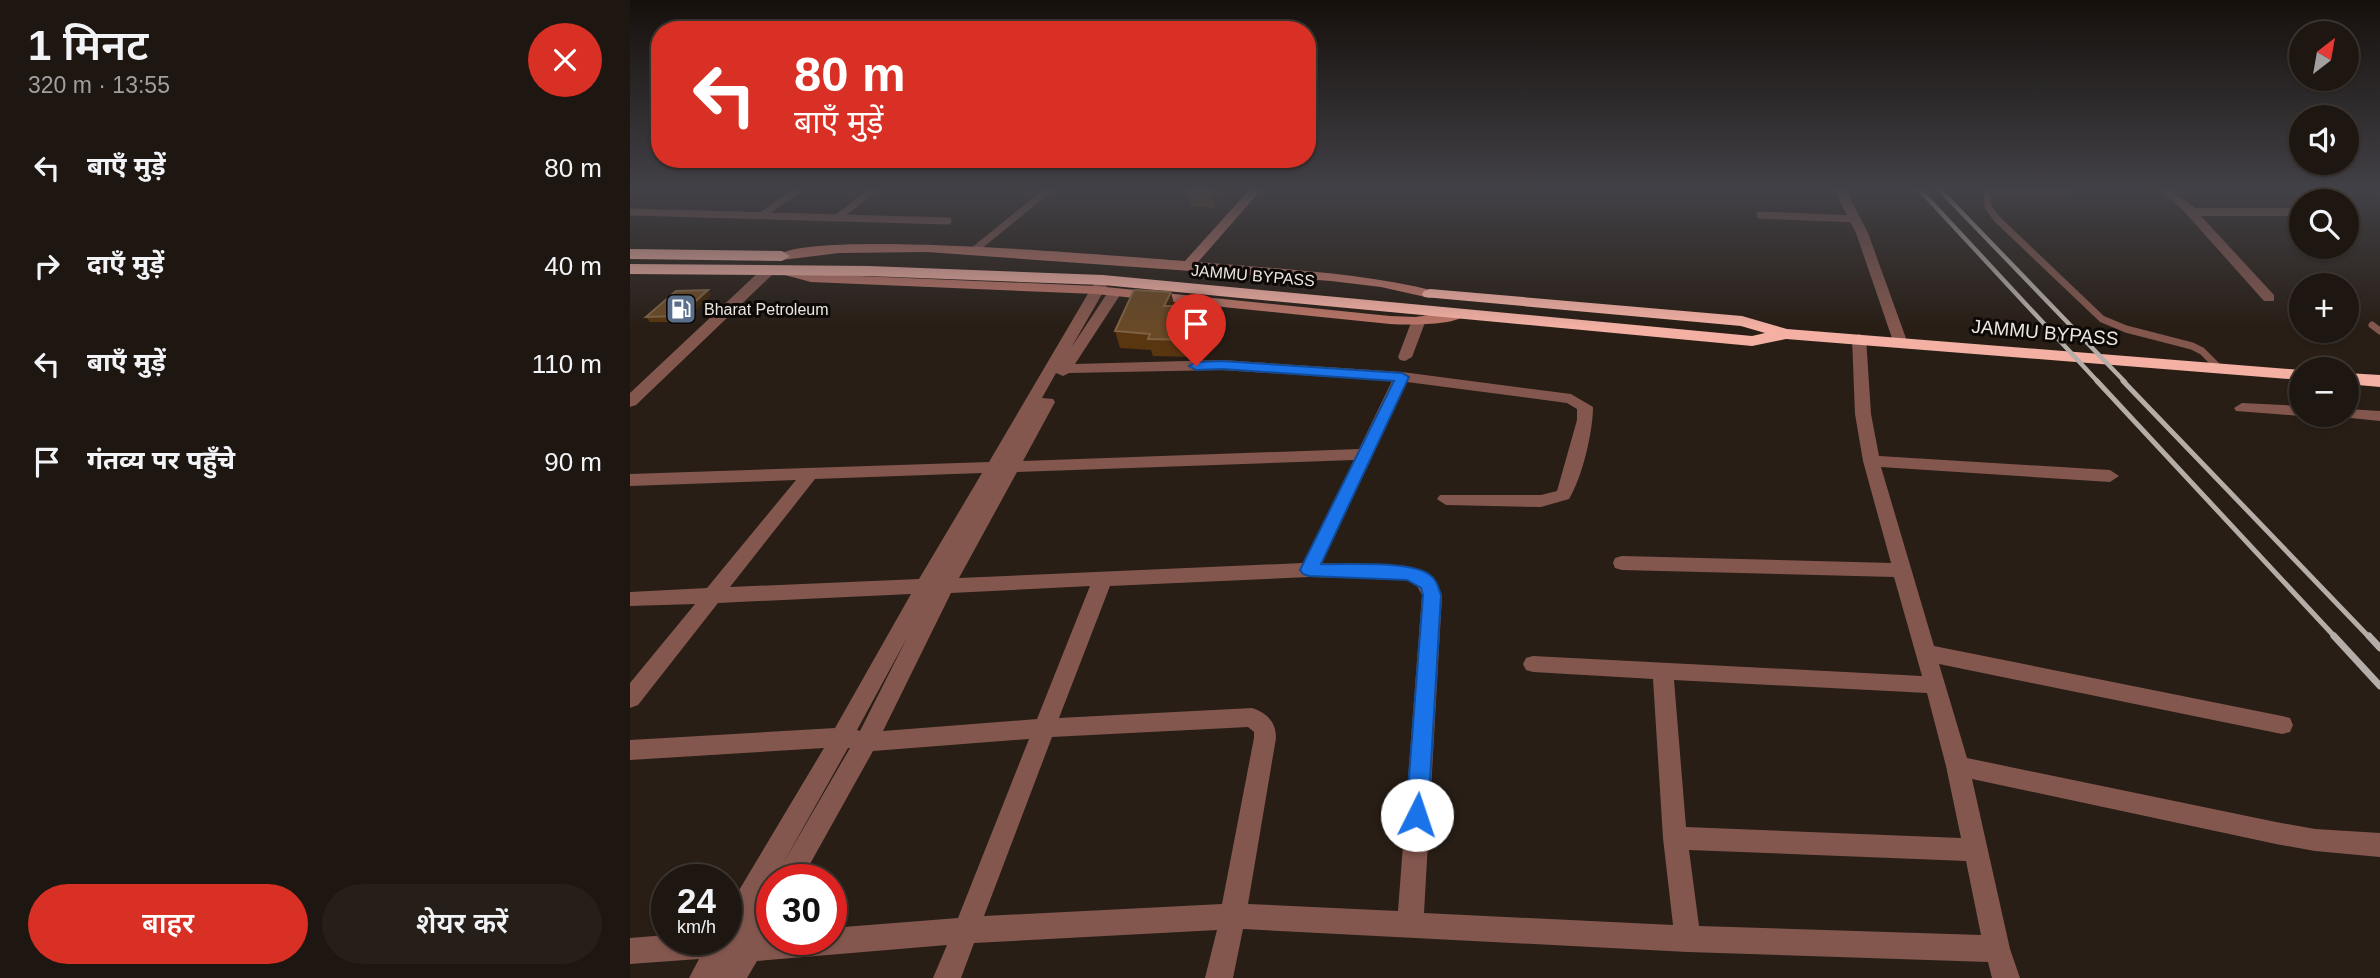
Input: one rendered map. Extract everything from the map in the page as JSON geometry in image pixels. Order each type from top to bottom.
[{"type":"highway","name":"JAMMU BYPASS","points":[[630,254],[784,263],[1461,314],[1752,341],[1786,334]]},
{"type":"highway","name":"JAMMU BYPASS","points":[[630,269],[768,271],[784,263]]},
{"type":"highway","name":"JAMMU BYPASS","points":[[1430,293],[1742,321],[1786,334],[2289,374]]},
{"type":"highway","points":[[2359,380],[2380,382]]},
{"type":"street","points":[[1189,265],[1215,236]]},
{"type":"street","points":[[1860,236],[1900,341]]},
{"type":"street","points":[[2212,236],[2269,299]]},
{"type":"street","points":[[784,263],[827,248],[973,251],[1189,265],[1400,285],[1430,293]]},
{"type":"street","points":[[630,402],[768,271]]},
{"type":"street","points":[[796,864],[866,742],[1003,467],[1105,287],[1390,320],[1419,320],[1461,314]]},
{"type":"street","points":[[1405,357],[1419,320]]},
{"type":"street","points":[[1860,338],[1863,414],[1871,461],[1958,766],[1997,949],[2007,978]]},
{"type":"street","points":[[1058,369],[1222,365],[1402,377],[1571,399],[1585,407],[1585,420],[1563,495],[1541,500],[1446,499]]},
{"type":"street","points":[[1309,570],[1402,377]]},
{"type":"street","points":[[2242,408],[2289,410]]},
{"type":"street","points":[[2359,415],[2380,416]]},
{"type":"street","points":[[630,494],[637,480],[1366,454]]},
{"type":"street","points":[[1871,461],[2110,476]]},
{"type":"street","points":[[742,922],[924,588],[1003,467]]},
{"type":"street","points":[[630,699],[810,474]]},
{"type":"street","points":[[1622,564],[1903,570]]},
{"type":"street","points":[[630,599],[1309,570],[1408,573],[1422,578],[1429,585],[1432,595],[1410,925]]},
{"type":"street","points":[[947,978],[1102,580]]},
{"type":"street","points":[[1927,653],[2282,725]]},
{"type":"street","points":[[1533,664],[1933,685]]},
{"type":"street","points":[[1663,670],[1675,838],[1688,939]]},
{"type":"street","points":[[630,751],[842,737],[866,742],[1044,728],[1252,717],[1265,728],[1265,738],[1219,978]]},
{"type":"street","points":[[1958,766],[2263,830],[2315,839],[2380,845]]},
{"type":"street","points":[[1675,838],[1976,850]]},
{"type":"street","points":[[742,941],[1233,916],[1688,939],[1997,949]]},
{"type":"street","points":[[742,933],[756,921]]},
{"type":"street","points":[[630,951],[651,949]]},
{"type":"street","points":[[703,978],[721,955]]},
{"type":"street","points":[[731,955],[732,978]]},
{"type":"lane","points":[[973,251],[993,236]]},
{"type":"lane","points":[[2014,236],[2102,319],[2138,332],[2192,346],[2202,351],[2218,367]]},
{"type":"lane","points":[[2372,325],[2380,331]]},
{"type":"building","points":[[708,290],[679,316],[646,317],[676,291]]},
{"type":"building","points":[[1134,290],[1171,292],[1164,306],[1210,306],[1194,340],[1148,339],[1150,334],[1115,331]]},
{"type":"railway","points":[[1962,236],[2098,382]]},
{"type":"railway","points":[[1984,236],[2125,382]]},
{"type":"railway","points":[[2097,381],[2336,638]]},
{"type":"railway","points":[[2123,381],[2370,638]]},
{"type":"railway","points":[[2334,636],[2380,686]]},
{"type":"railway","points":[[2369,636],[2380,648]]},
{"type":"place","name":"Bharat Petroleum","points":[[681,309]]},
{"type":"route","points":[[1196,366],[1222,365],[1402,377],[1309,570],[1408,573],[1422,578],[1429,585],[1432,595],[1417,815]]}]
